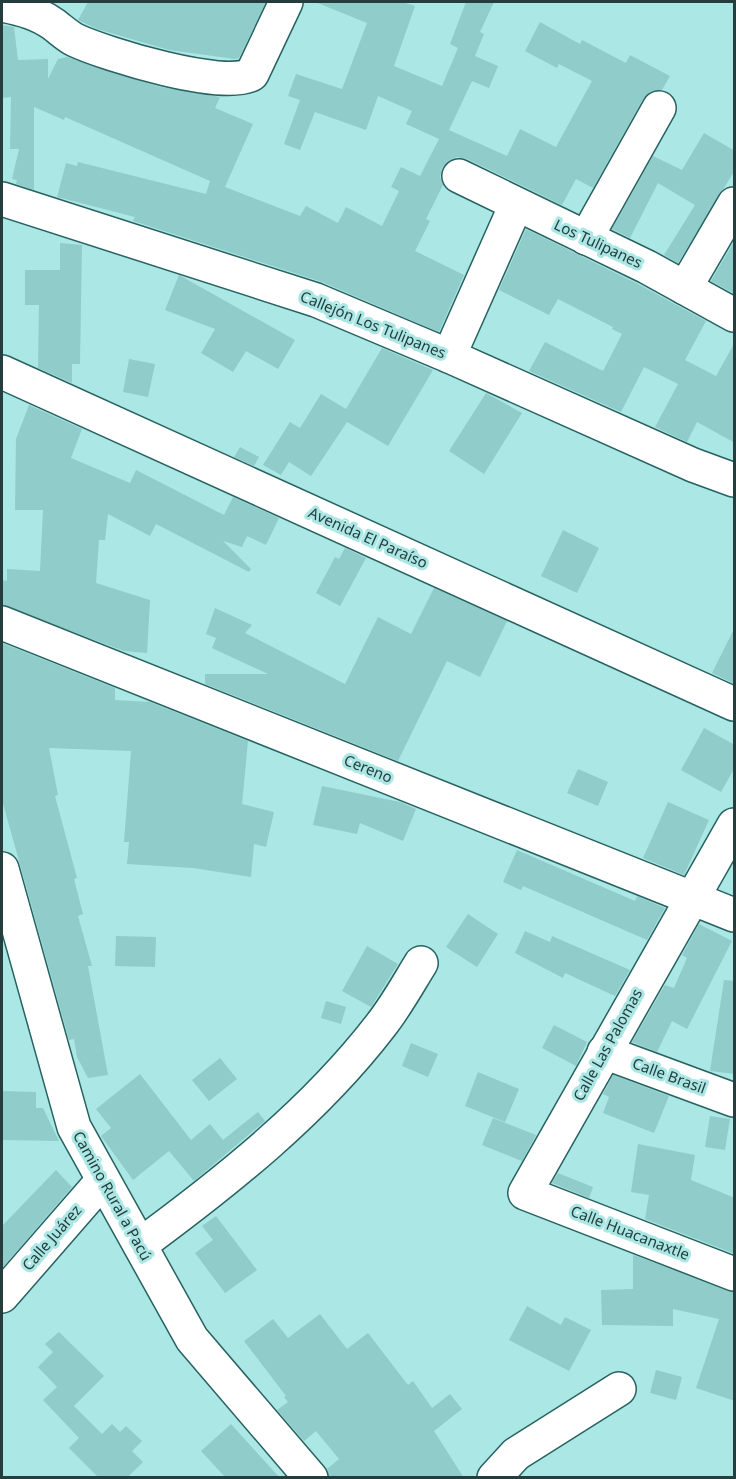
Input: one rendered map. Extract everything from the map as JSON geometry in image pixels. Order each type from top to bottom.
[{"type":"street","points":[[2,5],[20,8],[51,22],[73,39],[135,60],[189,74],[244,79],[252,74],[286,2]]},
{"type":"street","points":[[586,238],[659,108]]},
{"type":"street","name":"Los Tulipanes","points":[[459,176],[735,315]]},
{"type":"street","name":"Callejón Los Tulipanes","points":[[2,199],[316,300],[449,356],[693,465],[735,480]]},
{"type":"street","points":[[685,288],[735,204]]},
{"type":"street","points":[[449,356],[516,205]]},
{"type":"street","name":"Avenida El Paraíso","points":[[2,372],[735,704]]},
{"type":"street","name":"Cereno","points":[[2,623],[735,915]]},
{"type":"street","name":"Calle Las Palomas","points":[[525,1193],[691,898],[735,825]]},
{"type":"street","name":"Camino Rural a Pacú","points":[[2,869],[74,1127],[192,1339],[296,1472]]},
{"type":"street","points":[[140,1245],[191,1208],[311,1105],[382,1024],[421,963]]},
{"type":"street","name":"Calle Brasil","points":[[604,1052],[735,1100]]},
{"type":"street","name":"Calle Juárez","points":[[2,1296],[103,1180]]},
{"type":"street","name":"Calle Huacanaxtle","points":[[525,1193],[735,1274]]},
{"type":"street","points":[[494,1478],[516,1454],[619,1389]]},
{"type":"building","points":[[88,2],[266,2],[239,58],[235,59],[169,50],[97,29],[78,20]]},
{"type":"building","points":[[315,2],[402,2],[415,6],[394,66],[442,86],[458,48],[450,44],[466,2],[494,2],[480,32],[484,34],[475,56],[498,66],[489,88],[472,81],[449,130],[507,156],[520,129],[556,147],[592,81],[559,64],[557,68],[525,51],[540,22],[580,44],[582,40],[626,63],[630,55],[670,76],[662,90],[650,92],[643,99],[593,188],[576,179],[562,205],[467,159],[457,157],[448,161],[442,168],[440,177],[443,185],[426,219],[430,221],[415,251],[464,275],[439,332],[322,282],[133,221],[135,217],[57,197],[66,163],[77,166],[78,162],[206,194],[210,181],[65,117],[64,120],[34,107],[34,190],[16,184],[17,180],[12,179],[19,149],[10,149],[11,97],[2,98],[2,25],[14,27],[18,60],[48,59],[48,79],[58,59],[67,57],[160,87],[220,97],[215,108],[253,124],[225,187],[300,216],[306,206],[338,223],[346,207],[382,226],[399,191],[391,187],[401,167],[420,176],[439,139],[406,124],[412,111],[378,96],[366,130],[315,112],[300,150],[284,144],[300,100],[288,96],[296,74],[342,89],[367,23]]},
{"type":"building","points":[[704,133],[735,151],[735,170],[678,263],[664,255],[695,205],[658,183],[630,238],[612,229],[653,156],[682,170]]},
{"type":"building","points":[[526,229],[638,284],[706,321],[685,360],[716,376],[735,342],[735,443],[697,422],[687,442],[655,427],[678,384],[644,367],[621,412],[529,371],[545,342],[603,371],[622,334],[612,329],[613,327],[558,299],[549,315],[499,290]]},
{"type":"building","points":[[735,240],[735,294],[711,281]]},
{"type":"building","points":[[60,243],[82,245],[80,364],[72,364],[72,383],[38,368],[39,305],[25,305],[25,270],[60,270]]},
{"type":"building","points":[[179,275],[295,340],[278,369],[246,351],[233,372],[201,353],[215,329],[165,310]]},
{"type":"building","points":[[382,348],[433,370],[388,446],[347,422],[311,476],[289,462],[281,475],[263,465],[290,422],[300,428],[321,394],[346,409]]},
{"type":"building","points":[[129,359],[155,364],[148,397],[123,392]]},
{"type":"building","points":[[486,393],[522,413],[484,474],[449,451]]},
{"type":"building","points":[[29,405],[82,429],[71,458],[130,483],[136,470],[224,515],[233,497],[279,518],[266,545],[247,536],[242,547],[223,541],[251,569],[249,572],[156,524],[150,536],[108,514],[105,540],[99,540],[96,583],[150,600],[147,653],[124,651],[2,605],[2,580],[7,581],[7,569],[40,571],[43,510],[15,510],[16,439]]},
{"type":"building","points":[[240,447],[259,457],[254,466],[234,457]]},
{"type":"building","points":[[563,530],[599,548],[577,593],[541,576]]},
{"type":"building","points":[[345,548],[366,558],[340,606],[316,593],[335,557],[339,559]]},
{"type":"building","points":[[434,588],[507,621],[480,677],[447,661],[398,761],[205,684],[205,674],[268,674],[212,648],[216,638],[206,634],[215,608],[252,625],[245,633],[345,684],[378,617],[411,634]]},
{"type":"building","points":[[735,627],[735,684],[712,673]]},
{"type":"building","points":[[2,643],[115,688],[115,700],[150,702],[248,741],[242,804],[274,812],[266,847],[254,844],[251,877],[193,868],[127,864],[129,842],[124,842],[131,751],[49,748],[58,795],[55,796],[77,878],[74,879],[83,914],[78,916],[92,966],[88,966],[108,1075],[88,1078],[77,1057],[74,1039],[69,1040],[2,800]]},
{"type":"building","points":[[704,728],[735,745],[735,767],[721,792],[681,770]]},
{"type":"building","points":[[578,769],[608,782],[598,806],[567,793]]},
{"type":"building","points":[[322,786],[400,802],[416,809],[403,841],[360,823],[357,834],[313,825]]},
{"type":"building","points":[[668,802],[709,820],[684,875],[643,858]]},
{"type":"building","points":[[517,850],[635,901],[637,896],[665,908],[647,940],[523,886],[521,890],[503,882]]},
{"type":"building","points":[[468,914],[498,934],[477,967],[446,947]]},
{"type":"building","points":[[699,924],[732,941],[687,1029],[672,1021],[657,1052],[632,1042],[665,985],[674,988],[687,958],[682,955]]},
{"type":"building","points":[[525,931],[550,942],[552,936],[630,970],[615,996],[565,973],[563,978],[515,953]]},
{"type":"building","points":[[116,936],[156,937],[155,967],[115,966]]},
{"type":"building","points":[[367,946],[398,964],[371,1007],[342,991]]},
{"type":"building","points":[[724,980],[735,981],[735,1074],[710,1071]]},
{"type":"building","points":[[326,1001],[346,1007],[341,1024],[321,1018]]},
{"type":"building","points":[[554,1025],[587,1042],[576,1066],[542,1048]]},
{"type":"building","points":[[411,1043],[438,1054],[428,1077],[402,1066]]},
{"type":"building","points":[[220,1058],[237,1079],[209,1101],[192,1080]]},
{"type":"building","points":[[478,1072],[519,1089],[505,1122],[465,1106]]},
{"type":"building","points":[[140,1074],[191,1140],[210,1124],[223,1140],[258,1112],[265,1121],[194,1181],[169,1151],[133,1180],[101,1136],[111,1128],[96,1109]]},
{"type":"building","points":[[613,1075],[669,1096],[654,1133],[603,1113],[609,1097],[603,1094]]},
{"type":"building","points":[[2,1091],[36,1092],[36,1108],[43,1108],[59,1141],[2,1140]]},
{"type":"building","points":[[710,1116],[730,1119],[725,1150],[705,1147]]},
{"type":"building","points":[[493,1118],[536,1135],[522,1161],[482,1145]]},
{"type":"building","points":[[638,1144],[695,1155],[691,1180],[735,1198],[735,1254],[645,1219],[649,1195],[631,1192]]},
{"type":"building","points":[[56,1170],[72,1187],[2,1268],[2,1226]]},
{"type":"building","points":[[558,1173],[593,1187],[589,1198],[552,1183]]},
{"type":"building","points":[[216,1216],[257,1270],[225,1293],[195,1253],[213,1240],[202,1226]]},
{"type":"building","points":[[633,1255],[735,1292],[735,1401],[696,1388],[719,1319],[673,1309],[673,1326],[602,1325],[601,1290],[633,1289]]},
{"type":"building","points":[[527,1306],[561,1325],[565,1317],[591,1330],[569,1371],[509,1340]]},
{"type":"building","points":[[320,1314],[347,1349],[368,1333],[408,1385],[413,1381],[432,1408],[450,1394],[462,1409],[434,1431],[464,1478],[329,1478],[327,1469],[339,1459],[316,1431],[304,1441],[277,1410],[288,1402],[284,1397],[286,1396],[244,1341],[273,1319],[288,1338]]},
{"type":"building","points":[[59,1332],[104,1376],[74,1406],[102,1434],[112,1424],[120,1432],[126,1426],[142,1441],[132,1451],[143,1462],[127,1478],[99,1478],[69,1448],[79,1438],[43,1400],[57,1387],[38,1367],[53,1352],[45,1344]]},
{"type":"building","points":[[656,1370],[682,1377],[676,1400],[650,1393]]},
{"type":"building","points":[[231,1424],[280,1478],[226,1478],[201,1451]]}]
